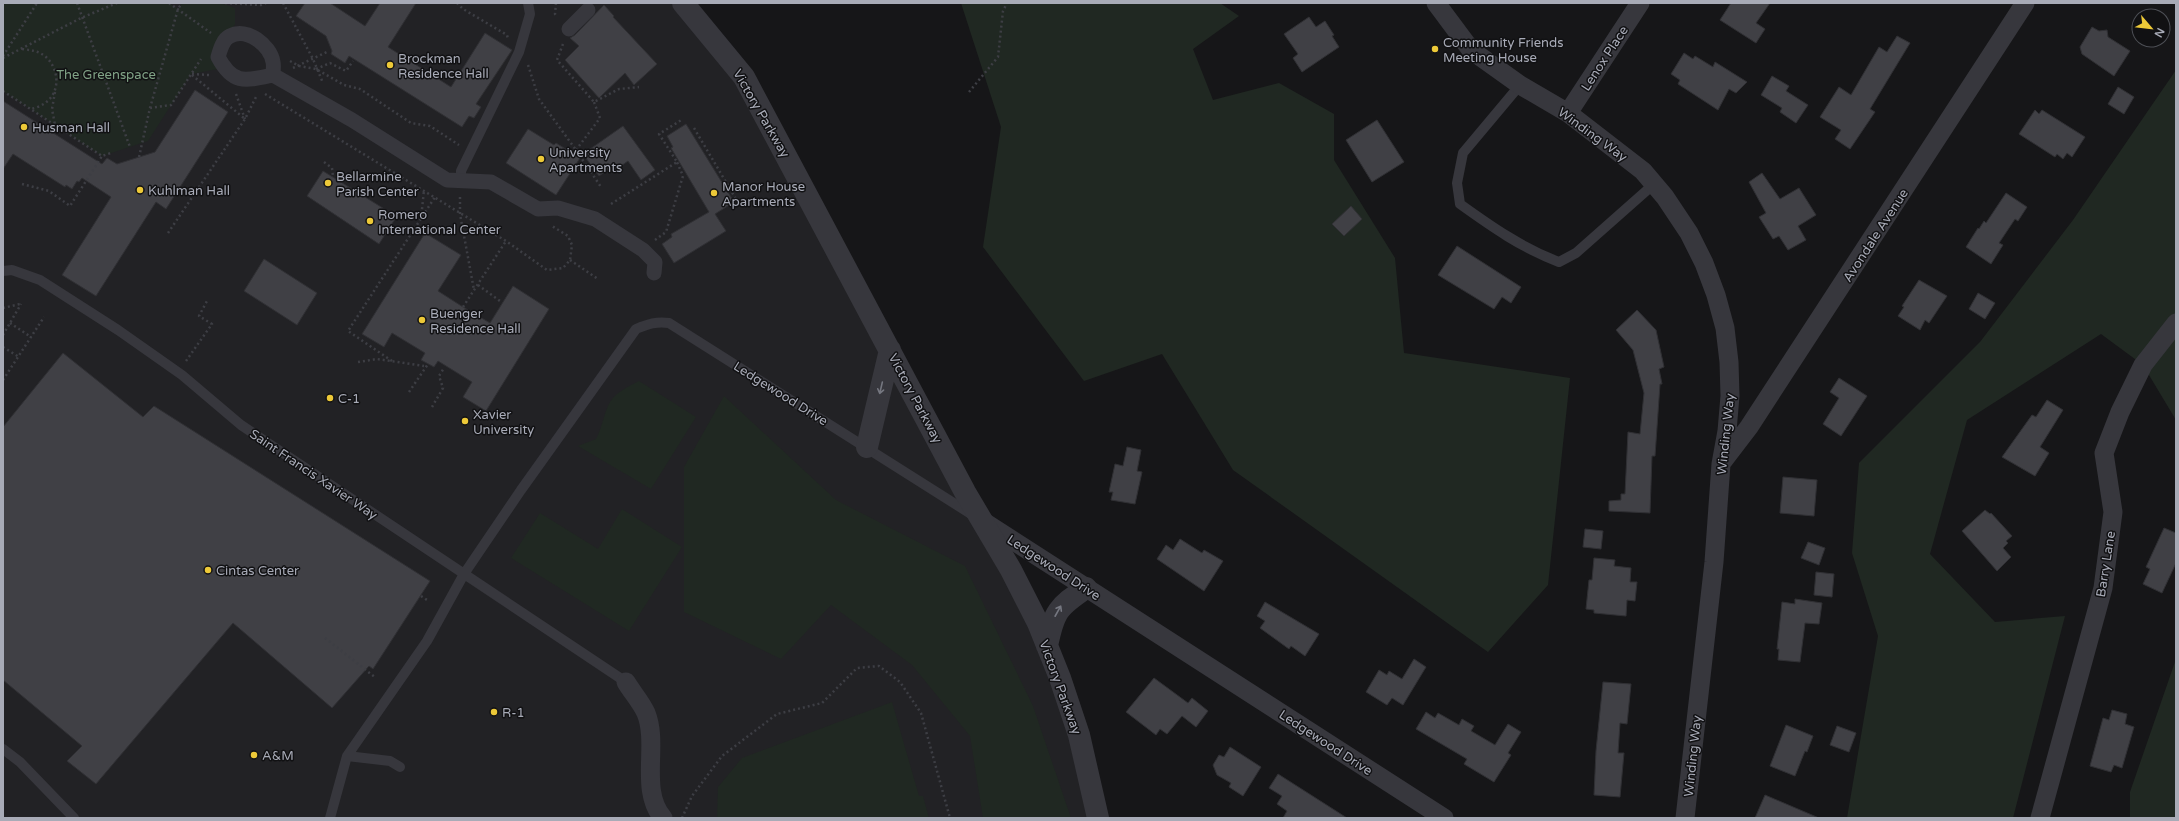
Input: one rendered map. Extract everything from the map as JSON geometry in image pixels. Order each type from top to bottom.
[{"type":"street","name":"Victory Parkway","points":[[683,3],[744,77],[980,519],[1011,570],[1047,646],[1060,678],[1079,735],[1098,818]]},
{"type":"street","name":"Winding Way","points":[[1436,3],[1471,50],[1520,85],[1568,113],[1643,171],[1689,233],[1704,263],[1716,295],[1725,328],[1729,362],[1730,396],[1728,431],[1721,464],[1713,570],[1685,818]]},
{"type":"street","name":"Lenox Place","points":[[1568,113],[1640,3]]},
{"type":"street","name":"Avondale Avenue","points":[[1721,464],[1749,427],[2025,3]]},
{"type":"street","points":[[569,29],[588,10]]},
{"type":"street","points":[[273,75],[273,61],[266,48],[254,37],[241,33],[229,36],[222,46],[218,57],[229,75],[243,80],[273,75],[337,112],[430,170],[454,180],[491,182],[538,209],[558,208],[595,219],[643,250],[656,262],[654,273]]},
{"type":"street","name":"Barry Lane","points":[[2040,818],[2103,588],[2113,512],[2104,453],[2120,412],[2143,366],[2176,323]]},
{"type":"street","points":[[867,447],[890,350]]},
{"type":"street","name":"Ledgewood Drive","points":[[980,519],[1444,818]]},
{"type":"street","points":[[1047,646],[1051,623],[1061,605],[1086,588]]},
{"type":"street","points":[[626,682],[646,713],[651,744],[650,780],[658,812],[663,818]]},
{"type":"lane","points":[[454,180],[471,153],[519,52],[530,14],[528,3]]},
{"type":"lane","points":[[1520,85],[1463,153],[1457,183],[1460,204],[1498,231],[1534,252],[1559,262],[1576,252],[1654,184]]},
{"type":"lane","name":"Saint Francis Xavier Way","points":[[3,270],[12,270],[40,280],[118,330],[182,375],[233,420],[344,496],[626,682]]},
{"type":"lane","name":"Ledgewood Drive","points":[[464,574],[568,422],[636,329],[648,324],[660,322],[669,324],[980,519]]},
{"type":"lane","points":[[330,818],[347,756],[427,641],[464,574]]},
{"type":"lane","points":[[3,749],[20,762],[74,818]]},
{"type":"lane","points":[[347,756],[390,761],[400,766]]},
{"type":"path","points":[[3,57],[37,3]]},
{"type":"path","points":[[77,3],[81,18],[130,147]]},
{"type":"path","points":[[3,57],[22,49],[81,18],[117,3]]},
{"type":"path","points":[[170,3],[216,37],[222,46]]},
{"type":"path","points":[[139,157],[150,108],[178,9],[182,3]]},
{"type":"path","points":[[225,3],[254,5],[266,3]]},
{"type":"path","points":[[283,3],[313,59],[316,69],[337,112]]},
{"type":"path","points":[[457,3],[463,9],[506,35],[512,49],[526,57],[539,99],[601,187]]},
{"type":"path","points":[[556,3],[555,14],[569,29],[557,60],[594,102],[600,118],[576,150]]},
{"type":"path","points":[[969,92],[998,57],[1003,12],[1007,3]]},
{"type":"path","points":[[266,48],[299,66],[316,69],[344,85],[360,89],[411,123],[430,126],[471,153]]},
{"type":"path","points":[[22,49],[40,54],[52,65],[58,77],[52,109],[55,125]]},
{"type":"path","points":[[273,75],[299,66],[329,51]]},
{"type":"path","points":[[150,108],[171,105],[204,56]]},
{"type":"path","points":[[316,69],[330,63],[346,71],[353,61]]},
{"type":"path","points":[[191,74],[245,119]]},
{"type":"path","points":[[594,102],[619,89],[639,87]]},
{"type":"path","points":[[31,110],[46,103],[55,90]]},
{"type":"path","points":[[3,91],[102,156]]},
{"type":"path","points":[[168,233],[245,119],[260,91],[506,241],[548,270],[563,268],[570,260],[572,245],[568,236],[544,220],[538,209]]},
{"type":"path","points":[[652,243],[666,232],[683,176],[677,162],[659,134],[683,119]]},
{"type":"path","points":[[694,128],[736,199]]},
{"type":"path","points":[[22,184],[49,191],[70,206],[102,156],[111,153]]},
{"type":"path","points":[[324,162],[332,168],[333,176]]},
{"type":"path","points":[[611,204],[677,162]]},
{"type":"path","points":[[421,219],[424,191],[430,170]]},
{"type":"path","points":[[392,361],[348,331],[435,198],[454,180]]},
{"type":"path","points":[[454,180],[474,290]]},
{"type":"path","points":[[463,307],[506,241]]},
{"type":"path","points":[[570,260],[598,279]]},
{"type":"path","points":[[478,285],[500,301]]},
{"type":"path","points":[[184,363],[212,324],[199,316],[207,302]]},
{"type":"path","points":[[3,308],[21,304],[3,335]]},
{"type":"path","points":[[3,380],[44,317]]},
{"type":"path","points":[[10,323],[31,337]]},
{"type":"path","points":[[3,347],[19,357]]},
{"type":"path","points":[[358,362],[377,359],[424,366]]},
{"type":"path","points":[[409,392],[424,366],[428,364]]},
{"type":"path","points":[[432,407],[443,388],[439,376],[444,368]]},
{"type":"path","points":[[421,596],[427,600]]},
{"type":"path","points":[[325,638],[376,678]]},
{"type":"path","points":[[682,818],[692,796],[722,756],[771,718],[777,714],[822,703],[857,668],[879,666],[900,682],[921,713],[950,818]]},
{"type":"shaded area","name":"Xavier University","points":[[3,3],[682,3],[705,29],[1011,570],[1098,818],[3,818]]},
{"type":"green space","name":"The Greenspace","points":[[3,3],[169,3],[178,9],[182,3],[221,3],[235,8],[235,24],[222,46],[218,69],[191,74],[148,141],[102,156],[3,91]]},
{"type":"green space","points":[[961,3],[1220,3],[1239,16],[1193,49],[1213,100],[1279,83],[1334,114],[1334,160],[1395,258],[1404,353],[1570,378],[1548,585],[1488,652],[1233,470],[1162,354],[1084,381],[983,247],[1001,127]]},
{"type":"green space","points":[[2176,70],[2176,420],[2143,365],[2101,334],[1967,420],[1930,554],[1995,622],[2065,616],[2013,818],[1847,818],[1878,636],[1852,553],[1859,463],[1980,342],[2073,220]]},
{"type":"green space","points":[[639,381],[696,417],[651,489],[578,446],[596,439],[610,401],[621,391]]},
{"type":"green space","points":[[724,396],[836,500],[965,566],[1033,706],[1071,818],[983,818],[970,736],[912,665],[831,605],[781,659],[684,612],[684,467]]},
{"type":"green space","points":[[622,509],[682,547],[629,631],[511,558],[540,513],[598,549]]},
{"type":"green space","points":[[2176,659],[2176,818],[2130,818],[2130,792]]},
{"type":"green space","points":[[892,702],[919,796],[923,796],[929,818],[717,818],[718,787],[742,758]]},
{"type":"building","name":"Brockman Residence Hall","points":[[305,3],[330,3],[365,26],[380,3],[416,3],[388,47],[451,87],[485,33],[512,50],[476,104],[481,107],[474,118],[469,116],[462,127],[349,56],[345,63],[331,54],[332,51],[326,36],[296,16]]},
{"type":"building","points":[[1731,3],[1770,3],[1756,23],[1765,29],[1756,43],[1720,20]]},
{"type":"building","points":[[604,5],[614,16],[613,17],[657,64],[634,85],[625,73],[599,98],[565,60],[579,46],[570,38],[575,35]]},
{"type":"building","points":[[1309,17],[1316,27],[1325,21],[1334,35],[1332,36],[1339,47],[1302,72],[1293,58],[1298,54],[1284,34]]},
{"type":"building","points":[[2092,27],[2099,31],[2107,30],[2108,37],[2130,51],[2114,76],[2082,54],[2080,47]]},
{"type":"building","points":[[1897,36],[1910,43],[1870,109],[1875,112],[1850,149],[1835,139],[1841,130],[1820,117],[1839,87],[1851,95],[1879,47],[1887,52]]},
{"type":"building","points":[[1684,53],[1693,59],[1695,56],[1713,67],[1715,62],[1747,82],[1736,93],[1729,89],[1718,110],[1678,84],[1680,80],[1671,74]]},
{"type":"building","points":[[1772,76],[1789,86],[1786,91],[1808,105],[1796,123],[1780,112],[1782,108],[1761,95]]},
{"type":"building","points":[[2118,87],[2134,97],[2124,114],[2108,104]]},
{"type":"building","name":"Kuhlman Hall","points":[[195,90],[228,112],[166,209],[156,202],[96,296],[62,275],[111,197],[82,178],[79,182],[77,181],[72,189],[66,185],[65,187],[13,154],[3,169],[3,101],[102,164],[107,158],[117,164],[155,152]]},
{"type":"building","points":[[2035,110],[2039,114],[2042,110],[2085,137],[2072,157],[2067,153],[2063,159],[2057,154],[2055,157],[2019,134]]},
{"type":"building","points":[[1377,120],[1404,162],[1372,182],[1346,140]]},
{"type":"building","name":"Manor House Apartments","points":[[686,124],[734,202],[715,214],[726,231],[674,263],[662,244],[672,237],[671,234],[709,212],[671,148],[673,147],[667,136]]},
{"type":"building","points":[[623,126],[655,170],[641,180],[628,161],[614,171],[612,167],[599,176],[583,154]]},
{"type":"building","name":"University Apartments","points":[[528,129],[554,145],[556,143],[580,158],[556,195],[506,163]]},
{"type":"building","points":[[323,171],[386,210],[395,219],[379,244],[307,196]]},
{"type":"building","points":[[1762,173],[1780,199],[1799,188],[1816,215],[1798,226],[1806,240],[1788,250],[1779,236],[1773,239],[1759,217],[1766,213],[1749,182]]},
{"type":"building","points":[[2006,193],[2027,207],[2018,221],[2015,219],[1999,243],[2003,245],[1991,264],[1966,247],[1978,228],[1979,229],[1984,221],[1986,223]]},
{"type":"building","points":[[1351,206],[1362,219],[1344,236],[1332,224]]},
{"type":"building","name":"Buenger Residence Hall","points":[[425,233],[461,255],[438,291],[463,307],[490,323],[513,286],[549,309],[486,411],[463,397],[472,382],[438,361],[434,367],[421,360],[425,353],[392,333],[384,347],[362,334]]},
{"type":"building","points":[[1457,246],[1521,287],[1511,303],[1502,297],[1494,309],[1438,275]]},
{"type":"building","points":[[264,259],[317,293],[297,325],[244,291]]},
{"type":"building","points":[[1919,280],[1947,296],[1929,323],[1925,320],[1920,330],[1898,316],[1904,307],[1902,306]]},
{"type":"building","points":[[1978,293],[1995,303],[1985,319],[1969,309]]},
{"type":"building","points":[[1637,310],[1656,330],[1664,367],[1659,369],[1662,384],[1660,384],[1655,456],[1652,456],[1650,513],[1609,511],[1609,501],[1621,500],[1621,494],[1625,494],[1628,432],[1640,434],[1644,393],[1633,350],[1616,330]]},
{"type":"building","name":"Cintas Center","points":[[63,353],[143,417],[154,406],[430,581],[373,669],[369,666],[332,708],[233,623],[96,784],[67,761],[82,746],[3,680],[3,427]]},
{"type":"building","points":[[1839,378],[1867,396],[1841,436],[1823,424],[1839,398],[1830,392]]},
{"type":"building","points":[[2047,400],[2063,410],[2040,447],[2049,453],[2035,476],[2002,457],[2032,415],[2036,417]]},
{"type":"building","points":[[1127,447],[1141,450],[1137,471],[1142,472],[1135,504],[1111,500],[1113,492],[1109,492],[1115,464],[1123,466]]},
{"type":"building","points":[[1783,477],[1817,480],[1814,516],[1780,513]]},
{"type":"building","points":[[1985,510],[1990,514],[1991,513],[2012,536],[2006,541],[2008,543],[2003,548],[2011,557],[1997,571],[1962,531]]},
{"type":"building","points":[[2164,528],[2176,533],[2176,563],[2162,593],[2143,584],[2150,569],[2146,567]]},
{"type":"building","points":[[1585,529],[1603,531],[1601,549],[1583,547]]},
{"type":"building","points":[[1180,539],[1202,553],[1204,550],[1223,561],[1204,591],[1157,559],[1166,545],[1173,550]]},
{"type":"building","points":[[1808,542],[1825,548],[1819,565],[1801,558]]},
{"type":"building","points":[[1594,558],[1615,560],[1614,566],[1631,568],[1630,582],[1637,582],[1635,601],[1627,600],[1626,616],[1594,613],[1594,610],[1586,609],[1589,580],[1592,580]]},
{"type":"building","points":[[1816,572],[1834,574],[1832,597],[1814,595]]},
{"type":"building","points":[[1795,599],[1822,603],[1819,624],[1805,623],[1800,662],[1778,660],[1779,649],[1777,649],[1782,602],[1795,604]]},
{"type":"building","points":[[1265,602],[1319,634],[1305,656],[1291,646],[1289,649],[1260,628],[1265,621],[1257,616]]},
{"type":"building","points":[[1414,659],[1426,667],[1403,705],[1392,698],[1387,705],[1366,692],[1379,670],[1387,675],[1389,671],[1402,679]]},
{"type":"building","points":[[1154,678],[1188,703],[1192,698],[1208,711],[1196,727],[1182,716],[1167,734],[1160,729],[1156,735],[1126,712]]},
{"type":"building","points":[[1603,682],[1631,684],[1627,724],[1620,723],[1618,753],[1624,753],[1620,797],[1594,795],[1596,751]]},
{"type":"building","points":[[2112,710],[2127,714],[2125,724],[2134,727],[2122,768],[2114,765],[2111,772],[2090,766],[2103,718],[2109,720]]},
{"type":"building","points":[[1426,712],[1435,718],[1438,713],[1459,725],[1462,719],[1474,726],[1471,731],[1495,745],[1508,724],[1521,732],[1508,753],[1511,755],[1494,782],[1464,764],[1467,759],[1416,729]]},
{"type":"building","points":[[1786,725],[1813,736],[1795,776],[1770,766]]},
{"type":"building","points":[[1837,726],[1856,733],[1849,752],[1830,745]]},
{"type":"building","points":[[1230,747],[1261,767],[1243,796],[1229,787],[1231,783],[1217,775],[1213,765],[1219,755],[1224,757]]},
{"type":"building","points":[[1278,774],[1347,818],[1283,818],[1287,811],[1277,804],[1282,796],[1269,788]]},
{"type":"building","points":[[1765,795],[1819,818],[1755,818]]},
{"type":"place","name":"Community Friends Meeting House","points":[[1435,49]]},
{"type":"place","name":"Brockman Residence Hall","points":[[390,65]]},
{"type":"place","name":"Husman Hall","points":[[24,127]]},
{"type":"place","name":"University Apartments","points":[[541,159]]},
{"type":"place","name":"Bellarmine Parish Center","points":[[328,183]]},
{"type":"place","name":"Kuhlman Hall","points":[[140,190]]},
{"type":"place","name":"Manor House Apartments","points":[[714,193]]},
{"type":"place","name":"Romero International Center","points":[[370,221]]},
{"type":"place","name":"Buenger Residence Hall","points":[[422,320]]},
{"type":"place","name":"C-1","points":[[330,398]]},
{"type":"place","name":"Xavier University","points":[[465,421]]},
{"type":"place","name":"Cintas Center","points":[[208,570]]},
{"type":"place","name":"R-1","points":[[494,712]]},
{"type":"place","name":"A&M","points":[[254,755]]}]
